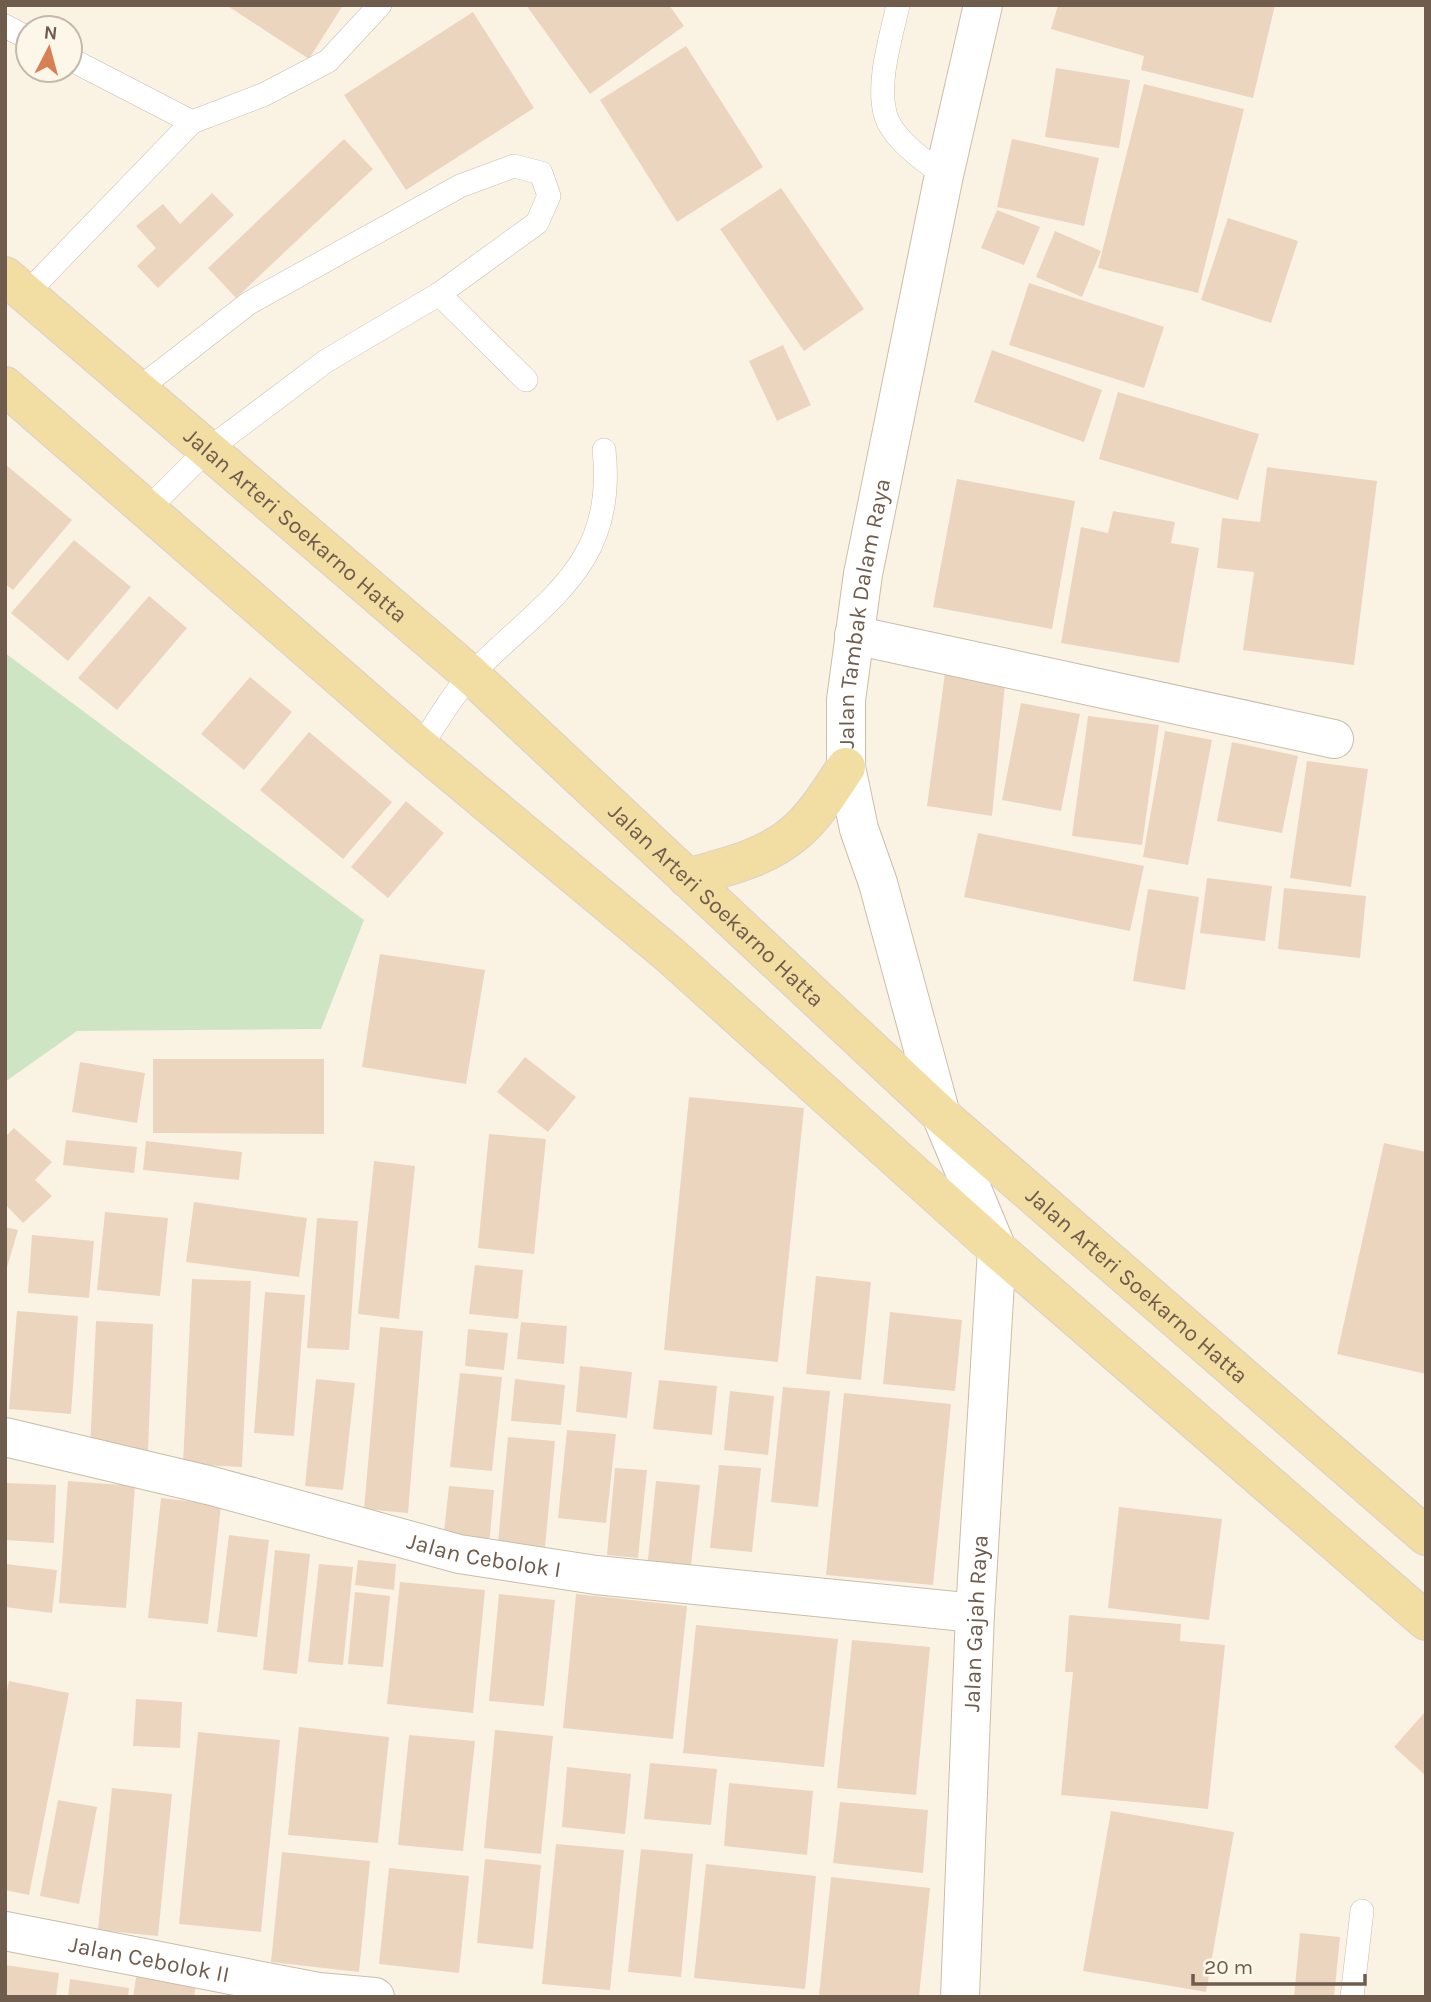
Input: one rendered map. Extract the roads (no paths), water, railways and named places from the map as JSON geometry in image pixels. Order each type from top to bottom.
[{"type":"main road","name":"Jalan Arteri Soekarno Hatta","points":[[15,285],[471,675],[942,1115],[1426,1536]]},
{"type":"main road","points":[[5,386],[421,747],[670,955],[997,1249],[1426,1621]]},
{"type":"main road","points":[[687,878],[744,862],[783,843],[813,814],[846,767]]},
{"type":"street","name":"Jalan Tambak Dalam Raya","points":[[983,5],[944,175],[863,574],[846,700],[846,767],[859,829],[878,883],[942,1115],[997,1249]]},
{"type":"street","points":[[854,635],[1334,739]]},
{"type":"street","name":"Jalan Gajah Raya","points":[[960,1997],[975,1614],[997,1249]]},
{"type":"street","name":"Jalan Cebolok I","points":[[5,1437],[212,1486],[459,1554],[596,1575],[975,1614]]},
{"type":"street","name":"Jalan Cebolok II","points":[[5,1931],[318,1992],[375,1997]]},
{"type":"lane","points":[[15,285],[192,122],[262,94],[328,61],[380,5]]},
{"type":"lane","points":[[898,5],[884,72],[885,114],[911,151],[944,175]]},
{"type":"lane","points":[[84,67],[192,122]]},
{"type":"lane","points":[[137,390],[249,303],[460,186],[514,166],[541,173],[549,196],[537,223],[439,294],[353,348],[326,361],[206,451],[148,509]]},
{"type":"lane","points":[[439,294],[526,380]]},
{"type":"lane","points":[[421,747],[471,675],[562,592],[597,534],[604,509],[607,480],[604,450]]},
{"type":"lane","points":[[1352,1997],[1362,1911]]}]
